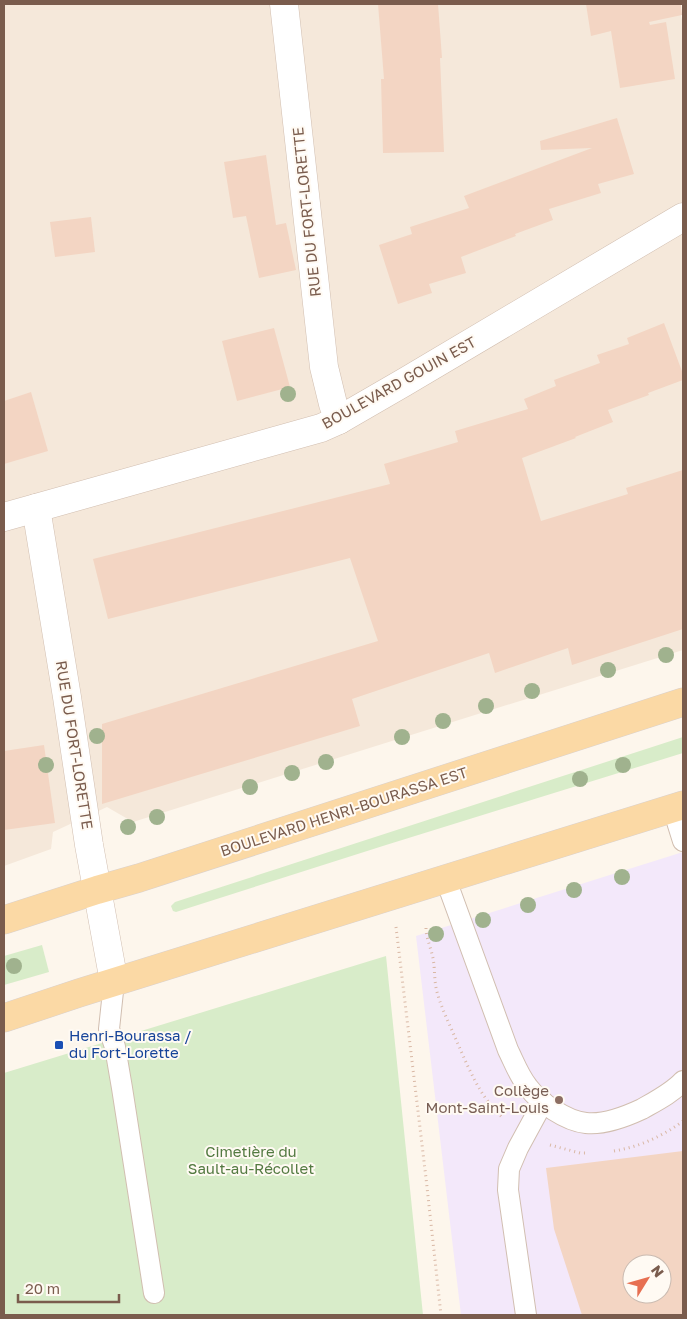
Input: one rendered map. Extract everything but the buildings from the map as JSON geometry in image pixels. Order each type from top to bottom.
[{"type":"main road","name":"BOULEVARD HENRI-BOURASSA EST","points":[[4,920],[140,878],[683,702]]},
{"type":"main road","points":[[4,1018],[678,807]]},
{"type":"street","name":"RUE DU FORT-LORETTE","points":[[284,4],[324,367],[339,420]]},
{"type":"street","name":"BOULEVARD GOUIN EST","points":[[4,517],[321,428],[339,420],[682,221]]},
{"type":"street","name":"RUE DU FORT-LORETTE","points":[[36,508],[89,845],[114,982]]},
{"type":"lane","points":[[678,807],[683,842]]},
{"type":"lane","points":[[446,880],[508,1050],[516,1068],[528,1086],[543,1102],[570,1119],[587,1123],[605,1122],[632,1114],[658,1100],[683,1081]]},
{"type":"lane","points":[[114,982],[109,1029],[115,1047],[122,1088],[154,1293]]},
{"type":"lane","points":[[526,1315],[508,1190],[509,1169],[543,1102]]},
{"type":"path","points":[[426,928],[434,961],[437,992],[442,1007],[479,1088],[496,1111],[506,1120]]},
{"type":"path","points":[[397,937],[441,1315]]},
{"type":"shaded area","points":[[4,4],[678,4],[683,24],[683,650],[133,822],[107,807],[53,832],[51,849],[4,866]]},
{"type":"shaded area","name":"Collège Mont-Saint-Louis","points":[[683,852],[683,1315],[461,1315],[416,936]]},
{"type":"green space","points":[[683,737],[683,753],[176,912],[173,911],[171,906],[175,902]]},
{"type":"green space","points":[[42,945],[49,972],[4,985],[4,956]]},
{"type":"green space","name":"Cimetière du Sault-au-Récollet","points":[[386,956],[423,1315],[4,1315],[4,1073]]},
{"type":"place","name":"Henri-Bourassa / du Fort-Lorette","points":[[59,1045]]},
{"type":"place","name":"Collège Mont-Saint-Louis","points":[[559,1100]]}]
